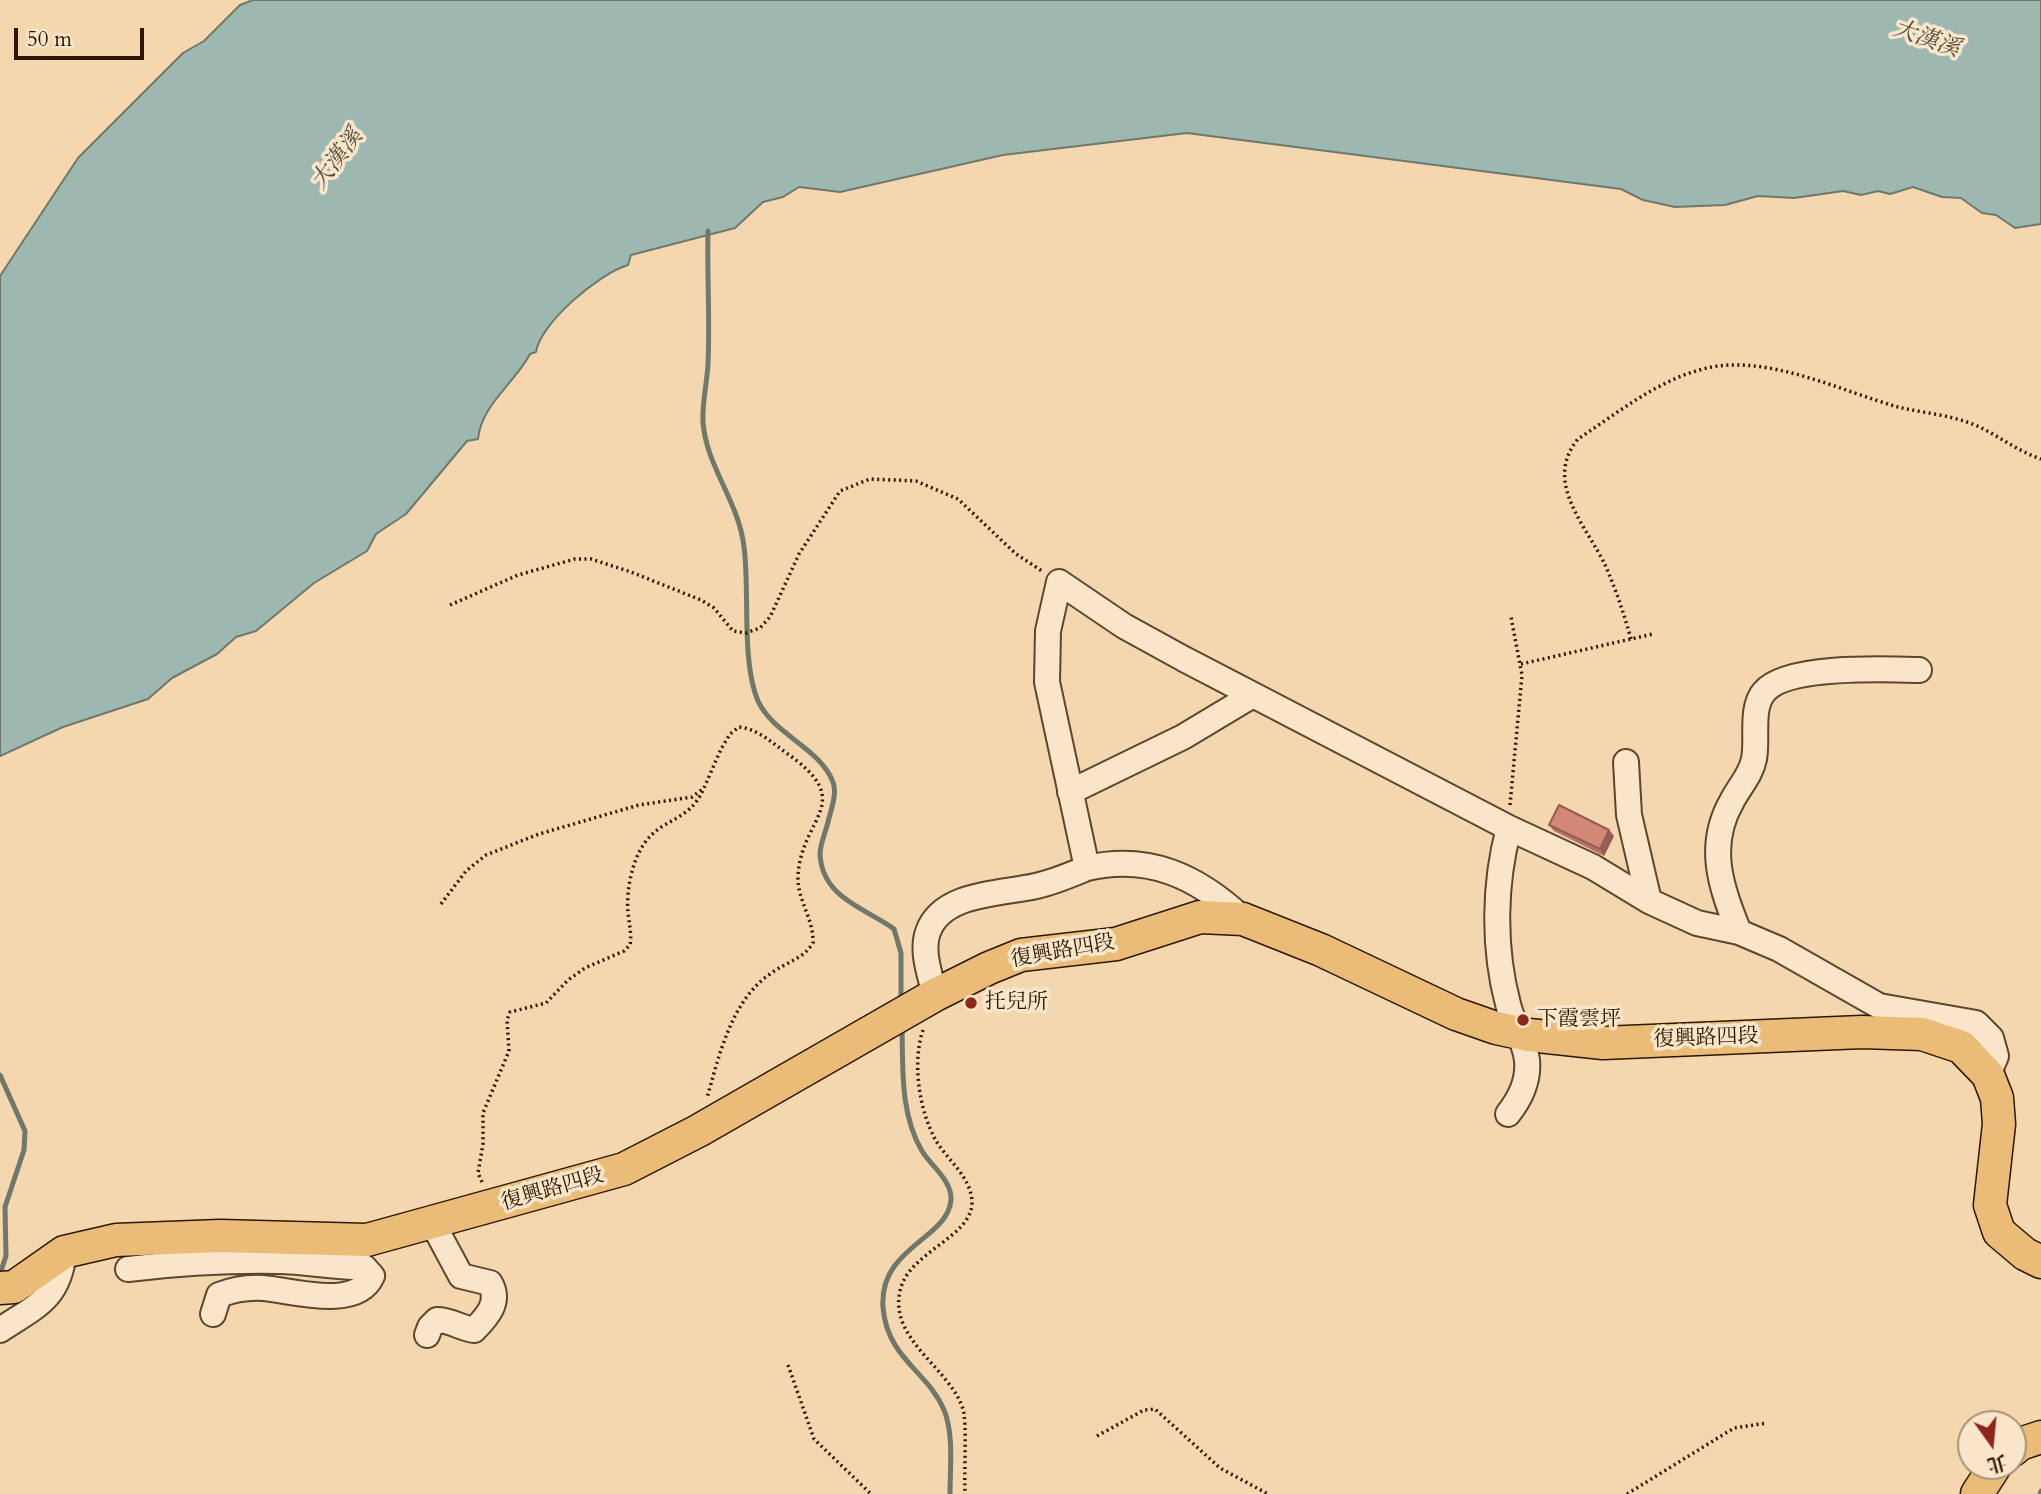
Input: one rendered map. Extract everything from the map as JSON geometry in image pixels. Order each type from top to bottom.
[{"type":"main road","name":"復興路四段","points":[[0,1288],[14,1287],[64,1252],[116,1240],[207,1248],[367,1240],[433,1224],[624,1169],[698,1131],[935,995],[1021,955],[1116,944],[1200,916],[1243,919],[1321,950],[1456,1014],[1517,1033],[1603,1043],[1861,1032],[1922,1034],[1961,1047],[1988,1075],[1997,1098],[1999,1124],[1990,1205],[1999,1232],[2025,1254],[2041,1262]]},
{"type":"lane","points":[[1087,868],[1045,662],[1059,582],[1124,626],[1509,828],[1593,867],[1649,901],[1697,923],[1739,932],[1779,949],[1879,1006],[1976,1023],[1992,1038],[1996,1056],[1988,1075]]},
{"type":"lane","points":[[1739,932],[1723,891],[1716,854],[1720,825],[1753,768],[1757,748],[1757,706],[1764,691],[1785,679],[1823,671],[1919,670]]},
{"type":"lane","points":[[1070,792],[1183,737],[1253,695]]},
{"type":"lane","points":[[1626,762],[1629,816],[1649,901]]},
{"type":"lane","points":[[1508,1114],[1521,1097],[1527,1060],[1507,1003],[1497,913],[1502,854],[1509,828]]},
{"type":"lane","points":[[935,995],[926,961],[927,934],[934,919],[946,908],[976,897],[1057,880],[1087,868],[1124,862],[1161,868],[1194,882],[1223,900],[1243,919]]},
{"type":"lane","points":[[427,1335],[437,1320],[447,1320],[463,1329],[474,1330],[488,1316],[495,1300],[490,1283],[461,1276],[433,1224]]},
{"type":"lane","points":[[128,1269],[207,1248],[335,1268],[364,1267],[372,1276],[369,1282],[354,1291],[326,1297],[262,1288],[227,1292],[216,1300],[213,1314]]},
{"type":"lane","points":[[0,1330],[44,1301],[61,1278],[64,1252]]},
{"type":"path","points":[[1632,639],[1605,564],[1569,503],[1565,472],[1570,449],[1578,439],[1668,381],[1709,367],[1742,366],[1785,371],[1849,394],[1977,426],[2014,449],[2041,459]]},
{"type":"path","points":[[450,605],[518,575],[575,559],[591,559],[701,600],[714,608],[733,631],[746,633],[760,628],[770,617],[799,554],[839,492],[870,479],[916,481],[958,499],[1016,554],[1059,582]]},
{"type":"path","points":[[1509,828],[1521,664],[1511,617]]},
{"type":"path","points":[[1521,664],[1653,634]]},
{"type":"path","points":[[485,1184],[478,1173],[484,1113],[509,1051],[510,1013],[547,1003],[576,974],[624,951],[630,945],[628,901],[636,857],[644,842],[656,830],[684,816],[696,805],[730,734],[739,727],[752,728],[798,761],[818,780],[822,795],[821,813],[801,854],[798,877],[800,902],[813,932],[813,943],[796,961],[769,974],[734,1018],[721,1049],[698,1131]]},
{"type":"path","points":[[441,904],[466,871],[486,855],[539,834],[639,805],[692,797],[704,788]]},
{"type":"path","points":[[923,1029],[919,1040],[919,1076],[924,1113],[936,1140],[968,1185],[972,1204],[962,1226],[907,1273],[899,1292],[901,1315],[913,1341],[953,1386],[964,1412],[965,1494]]},
{"type":"path","points":[[788,1365],[814,1439],[871,1494]]},
{"type":"path","points":[[1097,1436],[1144,1410],[1155,1409],[1220,1468],[1268,1494]]},
{"type":"path","points":[[1627,1494],[1734,1428],[1767,1423]]},
{"type":"water","name":"大漢溪","points":[[253,0],[2041,0],[2041,224],[2015,228],[1996,215],[1982,213],[1961,198],[1942,197],[1913,187],[1890,194],[1878,191],[1861,195],[1843,191],[1794,198],[1758,196],[1725,205],[1675,207],[1643,200],[1621,189],[1187,133],[1003,155],[840,192],[799,187],[783,197],[763,202],[735,228],[631,255],[628,265],[588,288],[548,327],[536,352],[530,354],[485,415],[478,439],[467,441],[406,514],[376,534],[367,551],[314,583],[256,631],[236,637],[217,654],[172,678],[148,699],[63,727],[0,756],[0,276],[78,158],[183,53],[204,41],[240,5]]},
{"type":"building","points":[[1559,805],[1609,830],[1600,849],[1549,825]]},
{"type":"waterway","points":[[708,231],[709,347],[703,422],[710,454],[741,531],[746,565],[749,666],[753,685],[765,713],[818,759],[833,782],[834,800],[820,850],[823,869],[837,892],[894,929],[901,953],[901,1003]]},
{"type":"waterway","points":[[902,1027],[904,1091],[910,1122],[922,1151],[948,1186],[951,1200],[939,1225],[902,1257],[892,1270],[885,1287],[883,1307],[892,1340],[937,1397],[944,1410],[950,1440],[950,1494]]},
{"type":"waterway","points":[[0,1075],[25,1131],[24,1150],[5,1207],[6,1256],[0,1274]]},
{"type":"place","name":"托兒所","points":[[971,1003]]},
{"type":"place","name":"下霞雲坪","points":[[1523,1020]]}]
